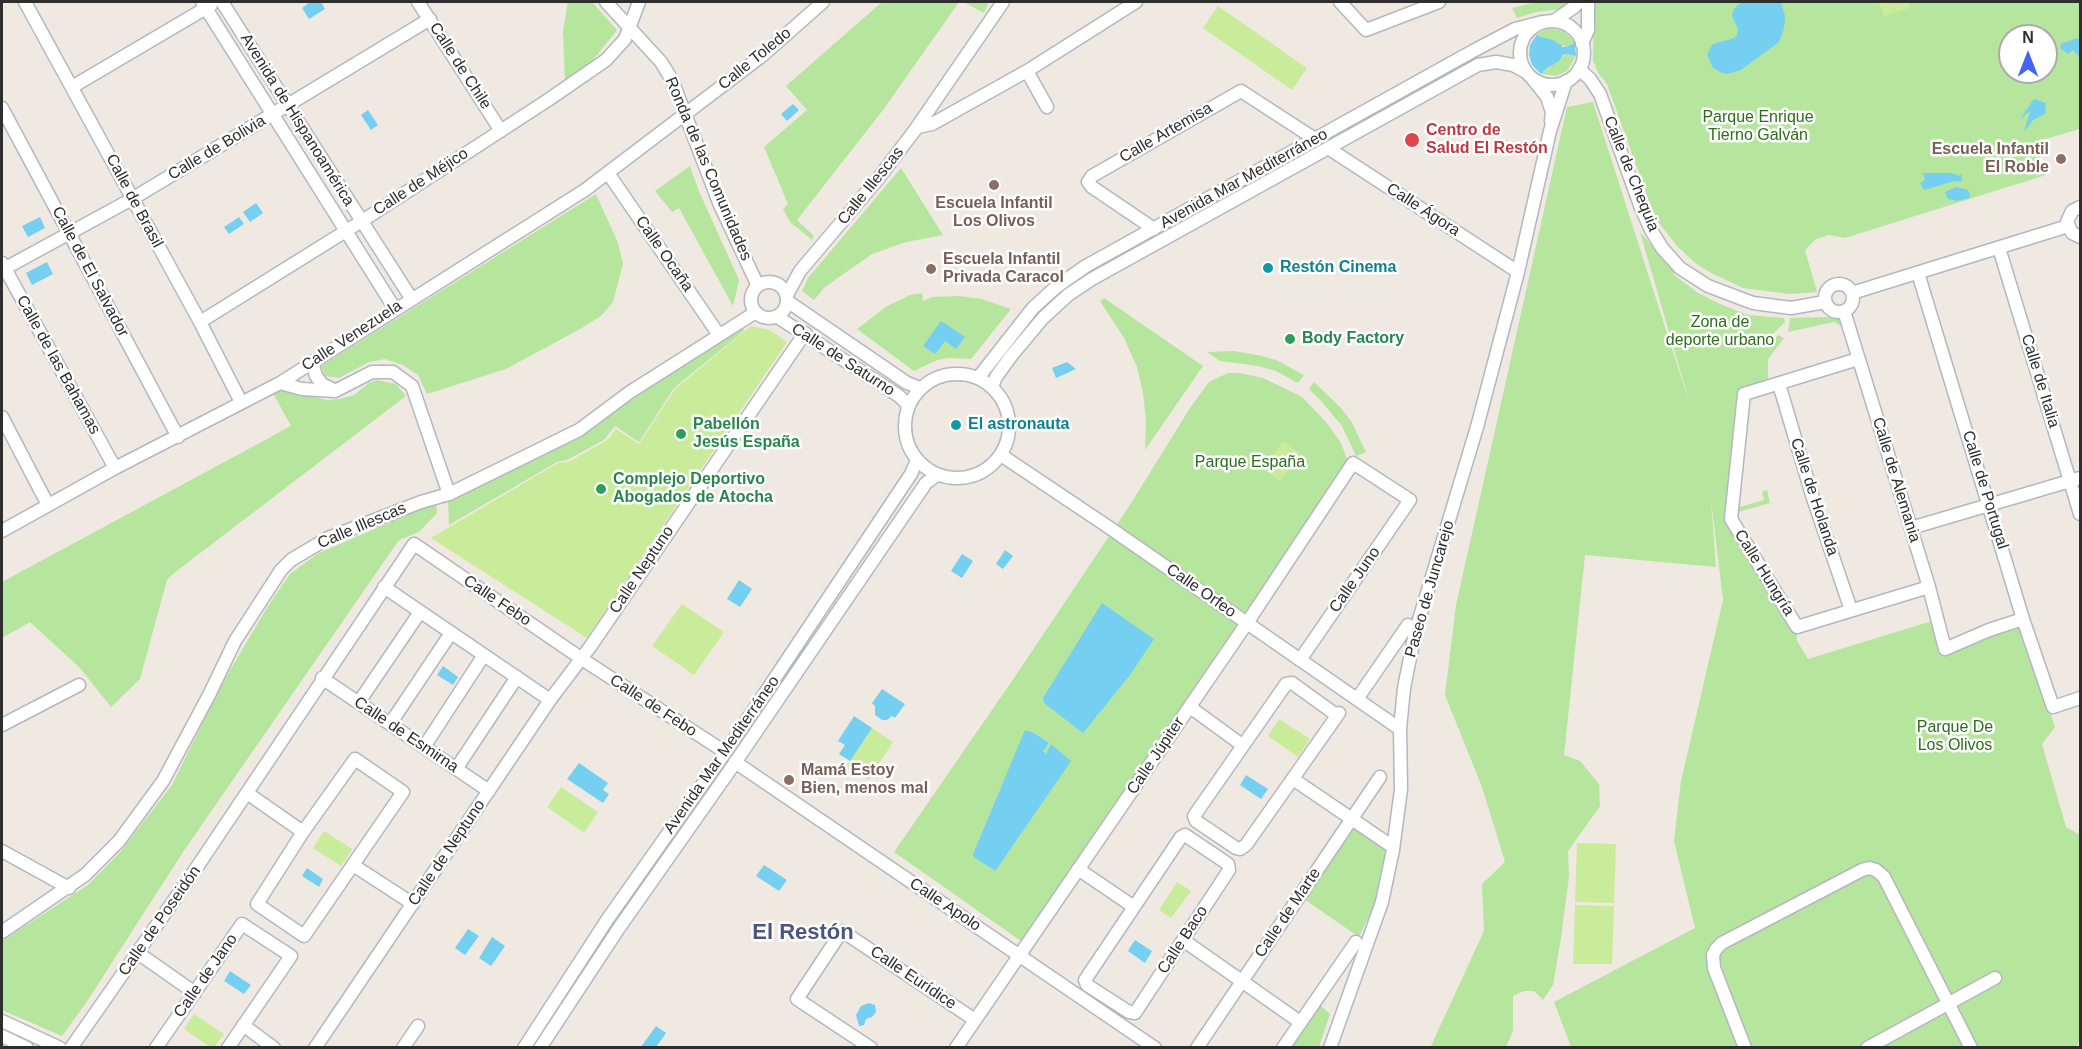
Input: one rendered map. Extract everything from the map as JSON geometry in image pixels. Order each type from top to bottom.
[{"type":"street","name":"Calle de Brasil","points":[[25,2],[242,402]]},
{"type":"street","name":"Avenida de Hispanoamérica","points":[[222,2],[411,298]]},
{"type":"street","name":"Calle de Chile","points":[[418,2],[501,131]]},
{"type":"street","name":"Ronda de las Comunidades","points":[[606,2],[661,62],[672,80],[720,205],[758,286]]},
{"type":"street","name":"Calle de Méjico","points":[[200,322],[362,221],[606,60],[625,39],[634,10],[639,2]]},
{"type":"street","name":"Calle Toledo","points":[[686,115],[774,46],[823,2]]},
{"type":"street","name":"Calle Illescas","points":[[787,298],[800,271],[871,188],[917,128],[1004,2]]},
{"type":"street","points":[[917,128],[950,114],[1027,71],[1136,2]]},
{"type":"street","points":[[1340,2],[1366,30],[1439,2]]},
{"type":"street","points":[[1579,2],[1548,22],[1533,27],[1521,43],[1521,63],[1529,74],[1540,82],[1550,84],[1566,81],[1579,69],[1583,59],[1582,44],[1588,30],[1588,2]]},
{"type":"street","points":[[72,87],[209,4]]},
{"type":"street","name":"Avenida de Hispanoamérica","points":[[209,4],[273,114],[395,309]]},
{"type":"street","name":"Calle de Bolivia","points":[[3,267],[70,234],[132,199],[430,20]]},
{"type":"street","points":[[1548,22],[1572,28],[1582,44]]},
{"type":"street","name":"Avenida Mar Mediterráneo","points":[[978,378],[1024,317],[1056,287],[1086,266],[1515,29],[1548,22]]},
{"type":"street","name":"Avenida Mar Mediterráneo","points":[[992,387],[996,377],[1028,334],[1056,305],[1076,289],[1478,65],[1496,62],[1513,65],[1529,74]]},
{"type":"street","name":"Calle de Chequia","points":[[1579,69],[1590,79],[1600,94],[1651,230],[1662,248],[1680,268],[1708,286],[1753,303],[1791,308],[1825,302]]},
{"type":"street","points":[[1027,71],[1047,107]]},
{"type":"street","name":"Paseo de Juncarejo","points":[[1529,74],[1547,98],[1552,112],[1550,131]]},
{"type":"street","name":"Paseo de Juncarejo","points":[[1330,1047],[1382,902],[1401,789],[1400,729],[1404,688],[1415,633],[1477,427],[1518,272],[1550,131],[1566,81]]},
{"type":"street","name":"Calle Artemisa","points":[[1154,229],[1092,187],[1088,182],[1092,176],[1240,91],[1315,139]]},
{"type":"street","points":[[938,98],[942,107],[950,114]]},
{"type":"street","name":"Calle de El Salvador","points":[[2,108],[178,437]]},
{"type":"street","name":"Calle Venezuela","points":[[2,531],[115,468],[280,382],[585,190],[686,115]]},
{"type":"street","name":"Calle Ágora","points":[[1328,148],[1518,272]]},
{"type":"street","name":"Calle Ocaña","points":[[608,173],[719,335]]},
{"type":"street","points":[[2080,207],[2069,214],[2068,226],[2072,233],[2080,237]]},
{"type":"street","points":[[1852,293],[2068,226]]},
{"type":"street","name":"Calle de Italia","points":[[1999,248],[2075,479],[2080,514]]},
{"type":"street","name":"Calle de las Bahamas","points":[[3,267],[115,468]]},
{"type":"street","name":"Calle Illescas","points":[[777,283],[800,271]]},
{"type":"street","name":"Calle de Portugal","points":[[1918,273],[2023,619],[2053,707],[2080,698]]},
{"type":"street","points":[[766,282],[777,283],[783,288],[787,298],[784,310],[776,316],[767,317],[756,312],[752,299],[758,286],[766,282]]},
{"type":"street","points":[[1832,285],[1846,285],[1852,293],[1852,301],[1844,311],[1831,309],[1825,302],[1826,292],[1832,285]]},
{"type":"street","name":"Calle de Saturno","points":[[787,298],[907,383],[920,388]]},
{"type":"street","name":"Calle de Alemania","points":[[1844,311],[1929,587],[1945,649],[1989,630],[2023,619]]},
{"type":"street","name":"Calle Illescas","points":[[2,931],[69,888],[119,840],[163,781],[235,641],[281,570],[291,560],[328,538],[448,494],[579,429],[630,392],[756,312]]},
{"type":"street","name":"Calle de Saturno","points":[[776,316],[899,396],[908,405]]},
{"type":"street","name":"Calle Neptuno","points":[[581,658],[805,333]]},
{"type":"street","name":"Calle Hungría","points":[[1858,359],[1743,394],[1731,519],[1797,627],[1929,587]]},
{"type":"street","points":[[312,362],[316,376],[322,384],[335,391]]},
{"type":"street","points":[[280,382],[302,389],[335,391],[372,372],[393,372],[412,386],[448,494]]},
{"type":"street","points":[[947,374],[963,374],[978,378],[992,387],[1002,399],[1008,412],[1010,427],[1001,455],[993,464],[972,476],[948,478],[926,469],[909,448],[905,434],[904,419],[908,405],[920,388],[947,374]]},
{"type":"street","name":"Calle de Holanda","points":[[1779,384],[1812,495],[1851,610]]},
{"type":"street","points":[[2,417],[48,505]]},
{"type":"street","name":"Calle Orfeo","points":[[1001,455],[1400,729]]},
{"type":"street","name":"Avenida Mar Mediterráneo","points":[[524,1047],[607,920],[725,753],[911,474],[917,460]]},
{"type":"street","name":"Calle Júpiter","points":[[956,1047],[1190,707],[1353,463]]},
{"type":"street","name":"Calle Juno","points":[[1300,660],[1410,500],[1353,463]]},
{"type":"street","name":"Avenida Mar Mediterráneo","points":[[540,1047],[619,928],[926,483],[937,475]]},
{"type":"street","points":[[1911,528],[2075,479]]},
{"type":"street","name":"Calle Febo","points":[[414,544],[581,658]]},
{"type":"street","name":"Calle de Poseidón","points":[[71,1047],[138,953],[414,544]]},
{"type":"street","points":[[384,587],[550,700]]},
{"type":"street","points":[[359,702],[420,612]]},
{"type":"street","points":[[1357,699],[1408,625]]},
{"type":"street","points":[[390,724],[451,633]]},
{"type":"street","points":[[424,747],[484,655]]},
{"type":"street","name":"Calle de Neptuno","points":[[315,1047],[550,700],[581,658]]},
{"type":"street","name":"Calle de Febo","points":[[581,658],[725,753]]},
{"type":"street","points":[[456,769],[516,677]]},
{"type":"street","name":"Calle de Esmirna","points":[[322,678],[489,791]]},
{"type":"street","points":[[1286,684],[1295,685],[1335,714],[1339,713],[1293,779],[1246,845],[1240,849],[1196,821],[1195,814],[1286,684]]},
{"type":"street","points":[[2,725],[79,685]]},
{"type":"street","points":[[1190,707],[1242,745]]},
{"type":"street","points":[[355,759],[403,792],[353,865],[304,936],[257,904],[303,832],[355,759]]},
{"type":"street","name":"Calle Apolo","points":[[735,762],[1155,1047]]},
{"type":"street","name":"Calle de Marte","points":[[1197,1047],[1380,777]]},
{"type":"street","points":[[1293,779],[1393,847]]},
{"type":"street","points":[[247,793],[303,832]]},
{"type":"street","name":"Calle Baco","points":[[1189,836],[1228,864],[1229,870],[1183,940],[1135,1013],[1129,1012],[1088,986],[1085,980],[1181,837],[1189,836]]},
{"type":"street","points":[[2,851],[69,888]]},
{"type":"street","points":[[353,865],[413,904]]},
{"type":"street","points":[[1745,1047],[1714,968],[1713,955],[1716,948],[1732,937],[1869,868],[1876,870],[1884,877],[1971,1047]]},
{"type":"street","points":[[1078,869],[1134,907]]},
{"type":"street","name":"Calle de Jano","points":[[156,1047],[242,924],[291,956],[243,1025]]},
{"type":"street","name":"Calle Eurídice","points":[[872,1047],[797,999],[842,931],[975,1020]]},
{"type":"street","points":[[1183,940],[1300,1022]]},
{"type":"street","points":[[1283,1047],[1356,942]]},
{"type":"street","points":[[138,953],[195,993]]},
{"type":"street","points":[[1867,1047],[1995,978]]},
{"type":"street","points":[[2,1021],[60,1047]]},
{"type":"street","points":[[228,1047],[243,1025],[274,1047]]},
{"type":"street","points":[[403,1047],[417,1026]]},
{"type":"street","points":[[2,1036],[27,1047]]},
{"type":"green space","points":[[568,2],[592,2],[617,30],[579,74],[565,82],[563,31]]},
{"type":"green space","points":[[882,2],[959,2],[883,110],[797,220],[814,236],[812,240],[790,222],[783,209],[788,204],[764,147],[807,110],[786,86]]},
{"type":"green space","points":[[964,2],[985,2],[988,4],[984,13]]},
{"type":"green space","points":[[1537,2],[1572,2],[1561,9],[1536,12],[1517,18],[1512,8]]},
{"type":"green space","name":"Parque Enrique Tierno Galván","points":[[1594,2],[2080,2],[2080,129],[2035,142],[2046,175],[1845,238],[1829,235],[1816,239],[1805,250],[1817,292],[1790,294],[1743,288],[1695,263],[1677,246],[1659,223],[1650,204],[1607,84],[1598,73],[1593,60]]},
{"type":"green space","points":[[1879,2],[1908,2],[1910,8],[1884,16]]},
{"type":"green space","points":[[1218,6],[1307,68],[1292,90],[1203,28]]},
{"type":"green space","points":[[1548,28],[1564,31],[1575,43],[1566,47],[1538,36],[1538,33]]},
{"type":"green space","points":[[1567,54],[1576,56],[1567,71],[1556,76],[1543,74],[1543,71]]},
{"type":"green space","points":[[1593,102],[1691,408],[1640,232],[1673,269],[1674,275],[1698,293],[1748,315],[1784,318],[1785,322],[1772,335],[1776,338],[1778,335],[1784,338],[1768,359],[1768,380],[1740,388],[1729,510],[1797,629],[1797,641],[1808,659],[1932,621],[1943,651],[2021,626],[2055,727],[2042,744],[2066,827],[2080,835],[2080,1039],[2076,1048],[1571,1047],[1554,1002],[1695,928],[1674,841],[1681,781],[1723,600],[1711,500],[1716,567],[1585,555],[1564,755],[1580,761],[1599,784],[1600,806],[1568,851],[1569,876],[1553,985],[1543,1000],[1534,991],[1524,991],[1513,996],[1513,1031],[1506,1047],[1430,1048],[1484,931],[1482,884],[1505,862],[1482,787],[1445,695],[1456,605],[1567,107]]},
{"type":"green space","points":[[690,166],[739,280],[733,306],[679,208],[672,212],[655,191]]},
{"type":"green space","points":[[901,168],[943,235],[906,242],[872,254],[825,287],[814,300],[802,291],[808,278]]},
{"type":"green space","points":[[596,194],[618,243],[623,264],[613,302],[601,316],[506,369],[427,394],[418,375],[403,365],[385,359],[369,362],[339,378],[325,376],[321,366]]},
{"type":"green space","points":[[922,293],[923,301],[932,297],[959,296],[982,299],[1011,309],[971,359],[937,360],[914,371],[857,329],[887,306],[910,295]]},
{"type":"green space","points":[[1104,298],[1203,366],[1145,450],[1146,420],[1137,367],[1124,338],[1100,301]]},
{"type":"green space","points":[[1842,317],[1844,327],[1834,322],[1788,332],[1790,318]]},
{"type":"green space","points":[[742,326],[744,331],[674,388],[639,442],[615,426],[604,440],[567,460],[557,462],[449,525],[448,502],[583,436],[640,393]]},
{"type":"green space","name":"Complejo Deportivo Abogados de Atocha","points":[[751,326],[770,330],[787,342],[587,638],[431,538],[558,463],[568,462],[606,441],[616,429],[639,444],[675,389]]},
{"type":"green space","points":[[1234,351],[1276,360],[1304,375],[1298,383],[1276,371],[1220,361],[1207,352]]},
{"type":"green space","name":"Parque España","points":[[1228,373],[1263,378],[1302,397],[1326,422],[1341,443],[1348,462],[1021,941],[894,852],[1128,508],[1190,408],[1209,382]]},
{"type":"green space","points":[[377,380],[396,384],[406,396],[167,580],[140,679],[111,707],[80,668],[30,622],[2,638],[2,582],[291,426],[273,393],[279,389],[327,400],[340,399],[354,395],[369,383]]},
{"type":"green space","points":[[1314,382],[1351,421],[1366,452],[1356,456],[1342,426],[1309,389]]},
{"type":"green space","points":[[1283,441],[1300,453],[1280,481],[1263,469]]},
{"type":"green space","points":[[1767,490],[1770,503],[1738,512],[1736,508],[1764,500],[1762,492]]},
{"type":"green space","points":[[436,502],[437,513],[419,532],[399,540],[183,852],[86,1003],[62,1036],[2,1010],[2,941],[88,885],[121,851],[172,785],[219,689],[268,606],[290,574],[317,554]]},
{"type":"green space","points":[[682,604],[724,632],[694,675],[652,646]]},
{"type":"green space","points":[[1279,719],[1310,739],[1298,757],[1268,736]]},
{"type":"green space","points":[[872,728],[893,742],[868,780],[846,766]]},
{"type":"green space","points":[[561,787],[598,812],[584,833],[547,807]]},
{"type":"green space","points":[[1354,826],[1388,850],[1379,895],[1359,937],[1304,899]]},
{"type":"green space","points":[[324,831],[352,849],[341,866],[313,848]]},
{"type":"green space","points":[[1577,843],[1616,844],[1614,903],[1575,902]]},
{"type":"green space","points":[[1177,882],[1191,891],[1171,918],[1159,910]]},
{"type":"green space","points":[[1575,905],[1614,906],[1612,964],[1573,964]]},
{"type":"green space","points":[[1320,1005],[1330,1014],[1319,1047],[1291,1048]]},
{"type":"green space","points":[[194,1014],[224,1034],[214,1047],[210,1047],[184,1029]]},
{"type":"water","points":[[310,2],[321,2],[325,9],[309,19],[302,8]]},
{"type":"water","points":[[1744,2],[1781,3],[1785,16],[1784,29],[1779,42],[1741,70],[1727,74],[1720,72],[1713,68],[1707,54],[1713,44],[1737,35],[1738,29],[1732,16],[1733,10]]},
{"type":"water","points":[[1538,33],[1538,36],[1556,41],[1562,47],[1575,43],[1576,56],[1563,55],[1559,61],[1543,71],[1543,74],[1540,73],[1532,65],[1529,55],[1530,45]]},
{"type":"water","points":[[2080,39],[2080,57],[2073,50],[2068,54],[2060,48],[2061,44]]},
{"type":"water","points":[[2034,99],[2046,103],[2045,114],[2033,120],[2024,132],[2030,111],[2020,119]]},
{"type":"water","points":[[793,104],[799,110],[787,121],[781,114]]},
{"type":"water","points":[[368,110],[378,125],[371,130],[361,115]]},
{"type":"water","points":[[1923,173],[1951,173],[1960,176],[1962,173],[1962,181],[1924,190],[1920,183],[1925,180]]},
{"type":"water","points":[[1956,187],[1968,190],[1969,198],[1957,201],[1948,199],[1945,192]]},
{"type":"water","points":[[256,203],[263,213],[250,222],[243,212]]},
{"type":"water","points":[[40,217],[45,228],[28,237],[22,226]]},
{"type":"water","points":[[239,217],[244,224],[229,234],[224,227]]},
{"type":"water","points":[[47,262],[53,274],[32,285],[26,273]]},
{"type":"water","points":[[941,321],[965,337],[956,349],[945,341],[935,354],[923,346]]},
{"type":"water","points":[[1067,362],[1076,369],[1056,378],[1052,368]]},
{"type":"water","points":[[1005,550],[1013,556],[1003,569],[996,564]]},
{"type":"water","points":[[962,554],[973,561],[962,578],[951,571]]},
{"type":"water","points":[[739,580],[752,589],[740,607],[727,599]]},
{"type":"water","points":[[1102,603],[1154,639],[1130,675],[1083,733],[1044,703],[1043,698]]},
{"type":"water","points":[[443,666],[458,677],[453,685],[437,675]]},
{"type":"water","points":[[882,689],[905,704],[895,718],[892,716],[887,720],[882,720],[875,715],[875,706],[872,703]]},
{"type":"water","points":[[854,716],[872,728],[850,761],[839,754],[845,745],[838,741]]},
{"type":"water","points":[[1025,730],[1049,743],[1043,751],[1046,754],[1051,744],[1071,761],[994,870],[973,855]]},
{"type":"water","points":[[579,763],[608,783],[603,790],[609,794],[603,803],[567,779]]},
{"type":"water","points":[[1246,775],[1268,789],[1261,799],[1240,785]]},
{"type":"water","points":[[764,865],[787,880],[779,891],[756,876]]},
{"type":"water","points":[[307,868],[323,879],[319,887],[302,876]]},
{"type":"water","points":[[468,929],[479,936],[465,955],[455,948]]},
{"type":"water","points":[[492,937],[505,946],[491,966],[479,958]]},
{"type":"water","points":[[1135,940],[1152,951],[1145,963],[1128,951]]},
{"type":"water","points":[[230,971],[251,985],[244,994],[224,981]]},
{"type":"water","points":[[869,1003],[875,1005],[876,1012],[872,1017],[866,1019],[864,1025],[859,1026],[856,1015],[861,1006]]},
{"type":"water","points":[[656,1026],[666,1033],[656,1047],[641,1047]]},
{"type":"place","name":"Centro de Salud El Restón","points":[[1412,140]]},
{"type":"place","name":"Escuela Infantil El Roble","points":[[2061,159]]},
{"type":"place","name":"Escuela Infantil Los Olivos","points":[[994,185]]},
{"type":"place","name":"Restón Cinema","points":[[1268,268]]},
{"type":"place","name":"Escuela Infantil Privada Caracol","points":[[931,269]]},
{"type":"place","name":"Body Factory","points":[[1290,339]]},
{"type":"place","name":"El astronauta","points":[[956,425]]},
{"type":"place","name":"Pabellón Jesús España","points":[[681,434]]},
{"type":"place","name":"Complejo Deportivo Abogados de Atocha","points":[[601,489]]},
{"type":"place","name":"Mamá Estoy Bien, menos mal","points":[[789,780]]},
{"type":"district","name":"El Restón","points":[[803,933]]},
{"type":"park label","name":"Zona de deporte urbano","points":[[1720,332]]},
{"type":"park label","name":"Parque De Los Olivos","points":[[1955,737]]}]
